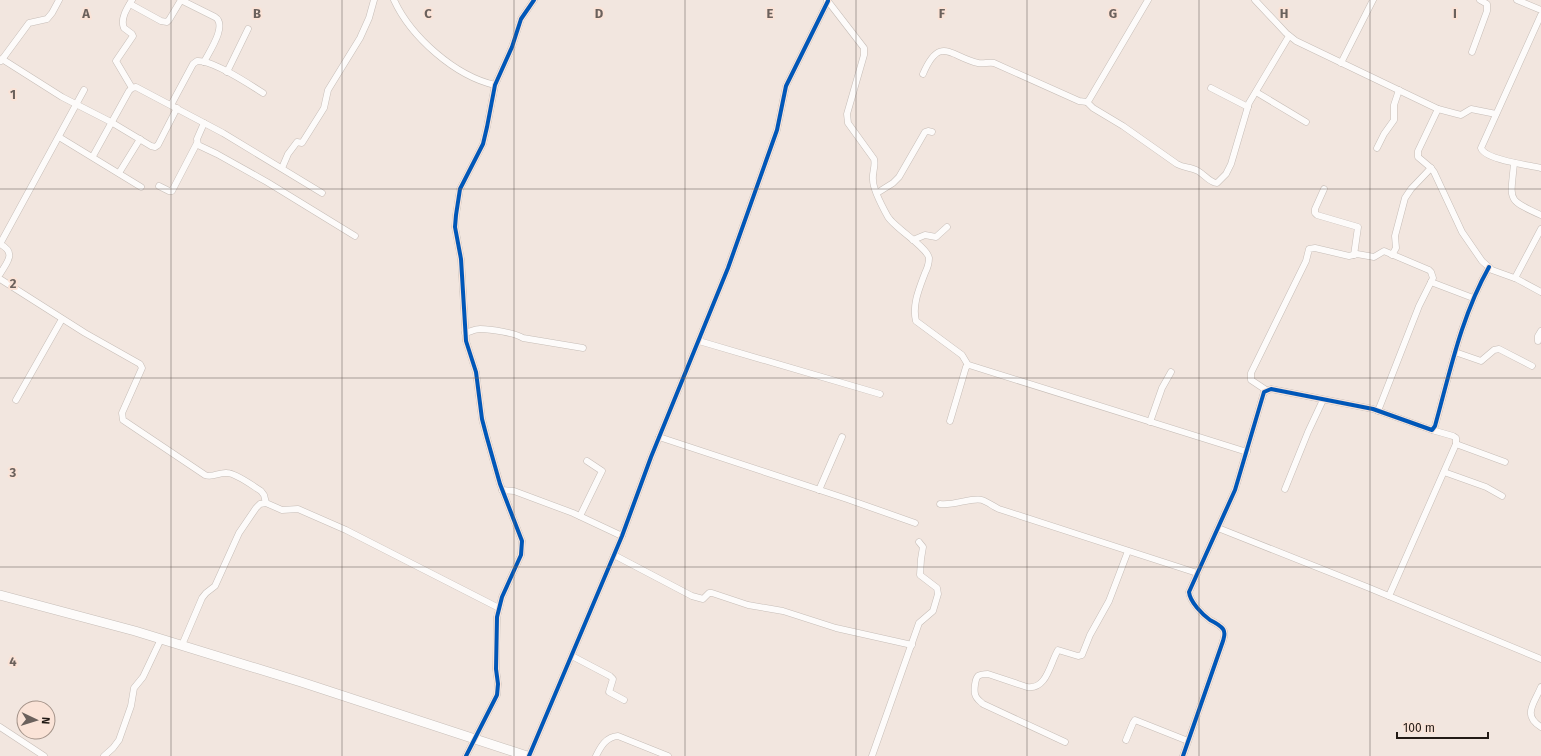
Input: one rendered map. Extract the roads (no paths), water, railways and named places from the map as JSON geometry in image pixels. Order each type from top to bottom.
[{"type":"street","points":[[59,0],[50,16],[44,20],[29,23],[1,60],[62,97],[111,122],[152,146],[157,146],[177,108]]},
{"type":"street","points":[[132,88],[116,61],[133,36],[123,26],[124,17],[131,2],[161,21],[167,22],[169,20],[181,0],[219,19],[220,29],[204,62]]},
{"type":"street","points":[[282,168],[290,152],[298,142],[302,143],[324,108],[328,90],[360,38],[369,18],[374,0]]},
{"type":"street","points":[[394,0],[410,25],[438,54],[471,77],[495,85]]},
{"type":"street","points":[[466,756],[495,700],[498,689],[496,669],[496,627],[499,608],[502,597],[521,555],[522,547],[521,535],[502,490],[482,420],[476,372],[465,333],[461,259],[455,227],[456,204],[465,176],[483,144],[495,85],[514,44],[521,19],[534,0]]},
{"type":"street","points":[[1087,102],[1148,0]]},
{"type":"street","points":[[1255,0],[1289,36],[1296,41],[1438,109],[1460,115],[1471,109],[1496,114]]},
{"type":"street","points":[[1341,63],[1373,0]]},
{"type":"street","points":[[1472,52],[1487,11],[1487,4],[1480,0]]},
{"type":"street","points":[[1517,0],[1541,10]]},
{"type":"street","points":[[0,595],[182,645],[528,756],[622,536],[659,438],[728,268],[777,130],[786,86],[827,1],[864,48],[864,55],[847,114],[847,119],[855,134],[874,158],[875,164],[872,179],[877,193],[892,222],[928,255],[929,261],[916,301],[916,321],[936,338],[962,355],[968,365],[1247,452]]},
{"type":"street","points":[[1540,19],[1481,148],[1486,154],[1514,163],[1541,168]]},
{"type":"street","points":[[227,72],[248,29]]},
{"type":"street","points":[[924,74],[933,57],[940,51],[948,51],[978,63],[994,63],[1079,101],[1087,102],[1090,106],[1122,126],[1176,164],[1181,167],[1198,171],[1215,184],[1219,182],[1231,164],[1248,107],[1289,36]]},
{"type":"street","points":[[171,105],[195,62],[197,61],[204,62],[227,72],[263,93]]},
{"type":"street","points":[[132,88],[136,87],[177,108],[282,168],[322,193]]},
{"type":"street","points":[[93,156],[111,122],[132,88]]},
{"type":"street","points":[[1211,88],[1248,107]]},
{"type":"street","points":[[0,274],[10,256],[7,248],[0,244],[84,90]]},
{"type":"street","points":[[1377,148],[1384,134],[1394,120],[1394,105],[1399,90]]},
{"type":"street","points":[[1256,92],[1306,122]]},
{"type":"street","points":[[1438,109],[1417,154],[1420,160],[1431,168],[1440,182],[1462,232],[1482,261],[1489,267],[1515,278],[1541,292]]},
{"type":"street","points":[[158,186],[172,191],[197,143],[197,139],[204,123]]},
{"type":"street","points":[[877,193],[893,183],[899,177],[925,132],[932,132]]},
{"type":"street","points":[[59,137],[93,156],[141,187]]},
{"type":"street","points":[[119,173],[140,139]]},
{"type":"street","points":[[197,143],[267,182],[355,236]]},
{"type":"street","points":[[1514,163],[1513,200],[1520,206],[1541,216]]},
{"type":"street","points":[[1392,255],[1396,248],[1395,236],[1405,198],[1411,189],[1431,168]]},
{"type":"street","points":[[1324,189],[1315,208],[1315,213],[1317,215],[1358,227],[1354,255]]},
{"type":"street","points":[[913,240],[925,235],[936,237],[947,227]]},
{"type":"street","points":[[1515,278],[1541,229]]},
{"type":"street","points":[[1378,411],[1418,306],[1432,282],[1433,278],[1431,272],[1384,251],[1374,257],[1357,254],[1349,256],[1315,248],[1309,249],[1306,260],[1251,373],[1250,380],[1266,390],[1271,389],[1378,411],[1456,438],[1456,444],[1389,596]]},
{"type":"street","points":[[1432,430],[1435,426],[1462,327],[1473,298],[1489,267]]},
{"type":"street","points":[[0,279],[62,319],[142,366],[122,413],[123,420],[205,474],[213,476],[223,473],[230,473],[261,491],[264,495],[266,503]]},
{"type":"street","points":[[1432,282],[1473,298]]},
{"type":"street","points":[[16,400],[62,319]]},
{"type":"street","points":[[465,333],[477,329],[484,329],[515,334],[524,338],[583,348]]},
{"type":"street","points":[[1538,341],[1538,336],[1541,331]]},
{"type":"street","points":[[699,341],[880,394]]},
{"type":"street","points":[[1456,352],[1481,361],[1494,350],[1499,349],[1532,366]]},
{"type":"street","points":[[950,421],[966,367],[968,365]]},
{"type":"street","points":[[1150,422],[1162,388],[1171,372]]},
{"type":"street","points":[[1182,756],[1225,633],[1222,628],[1206,617],[1190,598],[1190,589],[1237,484],[1262,396],[1266,390]]},
{"type":"street","points":[[1285,489],[1308,432],[1323,400]]},
{"type":"street","points":[[819,490],[842,437]]},
{"type":"street","points":[[659,438],[915,523]]},
{"type":"street","points":[[1456,444],[1505,462]]},
{"type":"street","points":[[580,516],[602,472],[587,461]]},
{"type":"street","points":[[1444,472],[1486,488],[1502,496]]},
{"type":"street","points":[[502,490],[514,492],[580,516],[622,536]]},
{"type":"street","points":[[940,504],[951,505],[980,500],[999,509],[1197,573]]},
{"type":"street","points":[[182,645],[202,598],[215,586],[237,536],[256,508],[260,504],[266,503],[282,510],[298,509],[339,527],[499,608]]},
{"type":"street","points":[[1218,528],[1389,596],[1541,659]]},
{"type":"street","points":[[872,756],[919,623],[933,611],[938,594],[937,588],[920,575],[923,546],[919,542]]},
{"type":"street","points":[[1065,742],[988,708],[975,696],[974,690],[977,678],[979,675],[988,674],[1027,688],[1034,688],[1042,683],[1053,664],[1058,650],[1078,656],[1082,655],[1090,634],[1109,601],[1128,551]]},
{"type":"street","points":[[614,555],[700,599],[703,599],[709,593],[712,593],[748,604],[783,611],[836,628],[912,645]]},
{"type":"street","points":[[104,756],[119,740],[131,706],[134,688],[142,678],[161,639]]},
{"type":"street","points":[[572,656],[610,676],[613,679],[609,692],[624,700]]},
{"type":"street","points":[[1541,687],[1530,714],[1531,720],[1541,727]]},
{"type":"street","points":[[1126,740],[1135,720],[1188,741]]},
{"type":"street","points":[[0,727],[44,756]]},
{"type":"street","points":[[596,756],[606,740],[612,736],[618,736],[668,756]]}]
